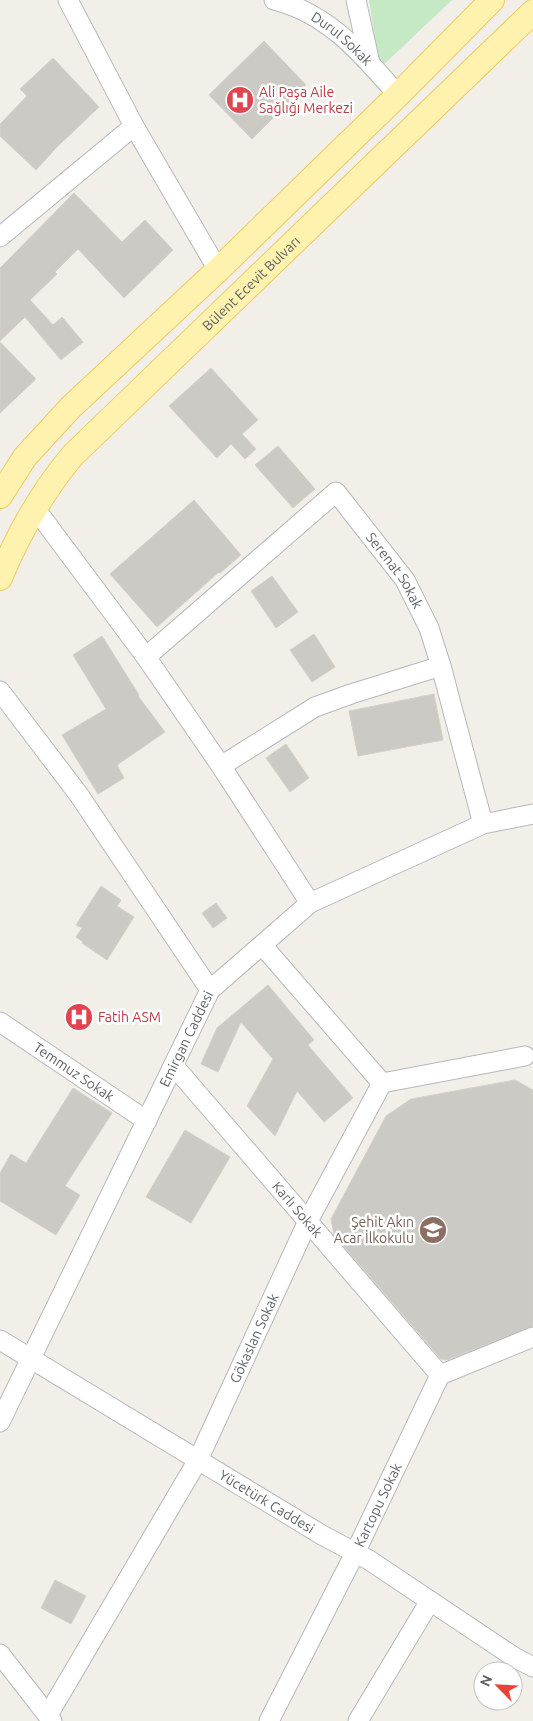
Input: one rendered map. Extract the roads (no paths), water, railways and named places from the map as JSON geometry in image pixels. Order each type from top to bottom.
[{"type":"main road","points":[[1,492],[25,457],[72,407],[218,270],[398,95],[492,0]]},
{"type":"main road","name":"Bülent Ecevit Bulvarı","points":[[0,578],[17,537],[34,507],[51,481],[73,455],[533,12]]},
{"type":"street","points":[[68,0],[134,126],[218,270]]},
{"type":"street","name":"Durul Sokak","points":[[274,0],[305,6],[331,26],[370,63],[398,95]]},
{"type":"street","points":[[356,0],[370,63]]},
{"type":"street","points":[[0,237],[134,126]]},
{"type":"street","name":"Serenat Sokak","points":[[146,657],[336,492],[405,580],[429,628],[441,666]]},
{"type":"street","points":[[34,507],[146,657],[221,766],[310,903]]},
{"type":"street","points":[[221,766],[315,707],[441,666],[483,824]]},
{"type":"street","points":[[0,691],[79,795],[210,990]]},
{"type":"street","name":"Emirgan Caddesi","points":[[0,1422],[210,990],[310,903],[483,824],[533,814]]},
{"type":"street","points":[[262,945],[382,1083],[525,1056]]},
{"type":"street","name":"Temmuz Sokak","points":[[0,1022],[147,1122]]},
{"type":"street","name":"Karlı Sokak","points":[[174,1066],[440,1375]]},
{"type":"street","name":"Gökaslan Sokak","points":[[50,1718],[198,1460],[308,1222],[382,1083]]},
{"type":"street","points":[[440,1375],[533,1338]]},
{"type":"street","name":"Yücetürk Caddesi","points":[[0,1340],[322,1535],[369,1560],[514,1657],[533,1667]]},
{"type":"street","name":"Kartopu Sokak","points":[[269,1721],[355,1553],[440,1375]]},
{"type":"street","points":[[358,1721],[430,1601]]},
{"type":"street","points":[[0,1654],[50,1718]]},
{"type":"place","name":"Ali Paşa Aile Sağlığı Merkezi","points":[[240,100]]},
{"type":"place","name":"Fatih ASM","points":[[79,1017]]},
{"type":"place","name":"Şehit Akın Acar İlkokulu","points":[[433,1230]]}]
